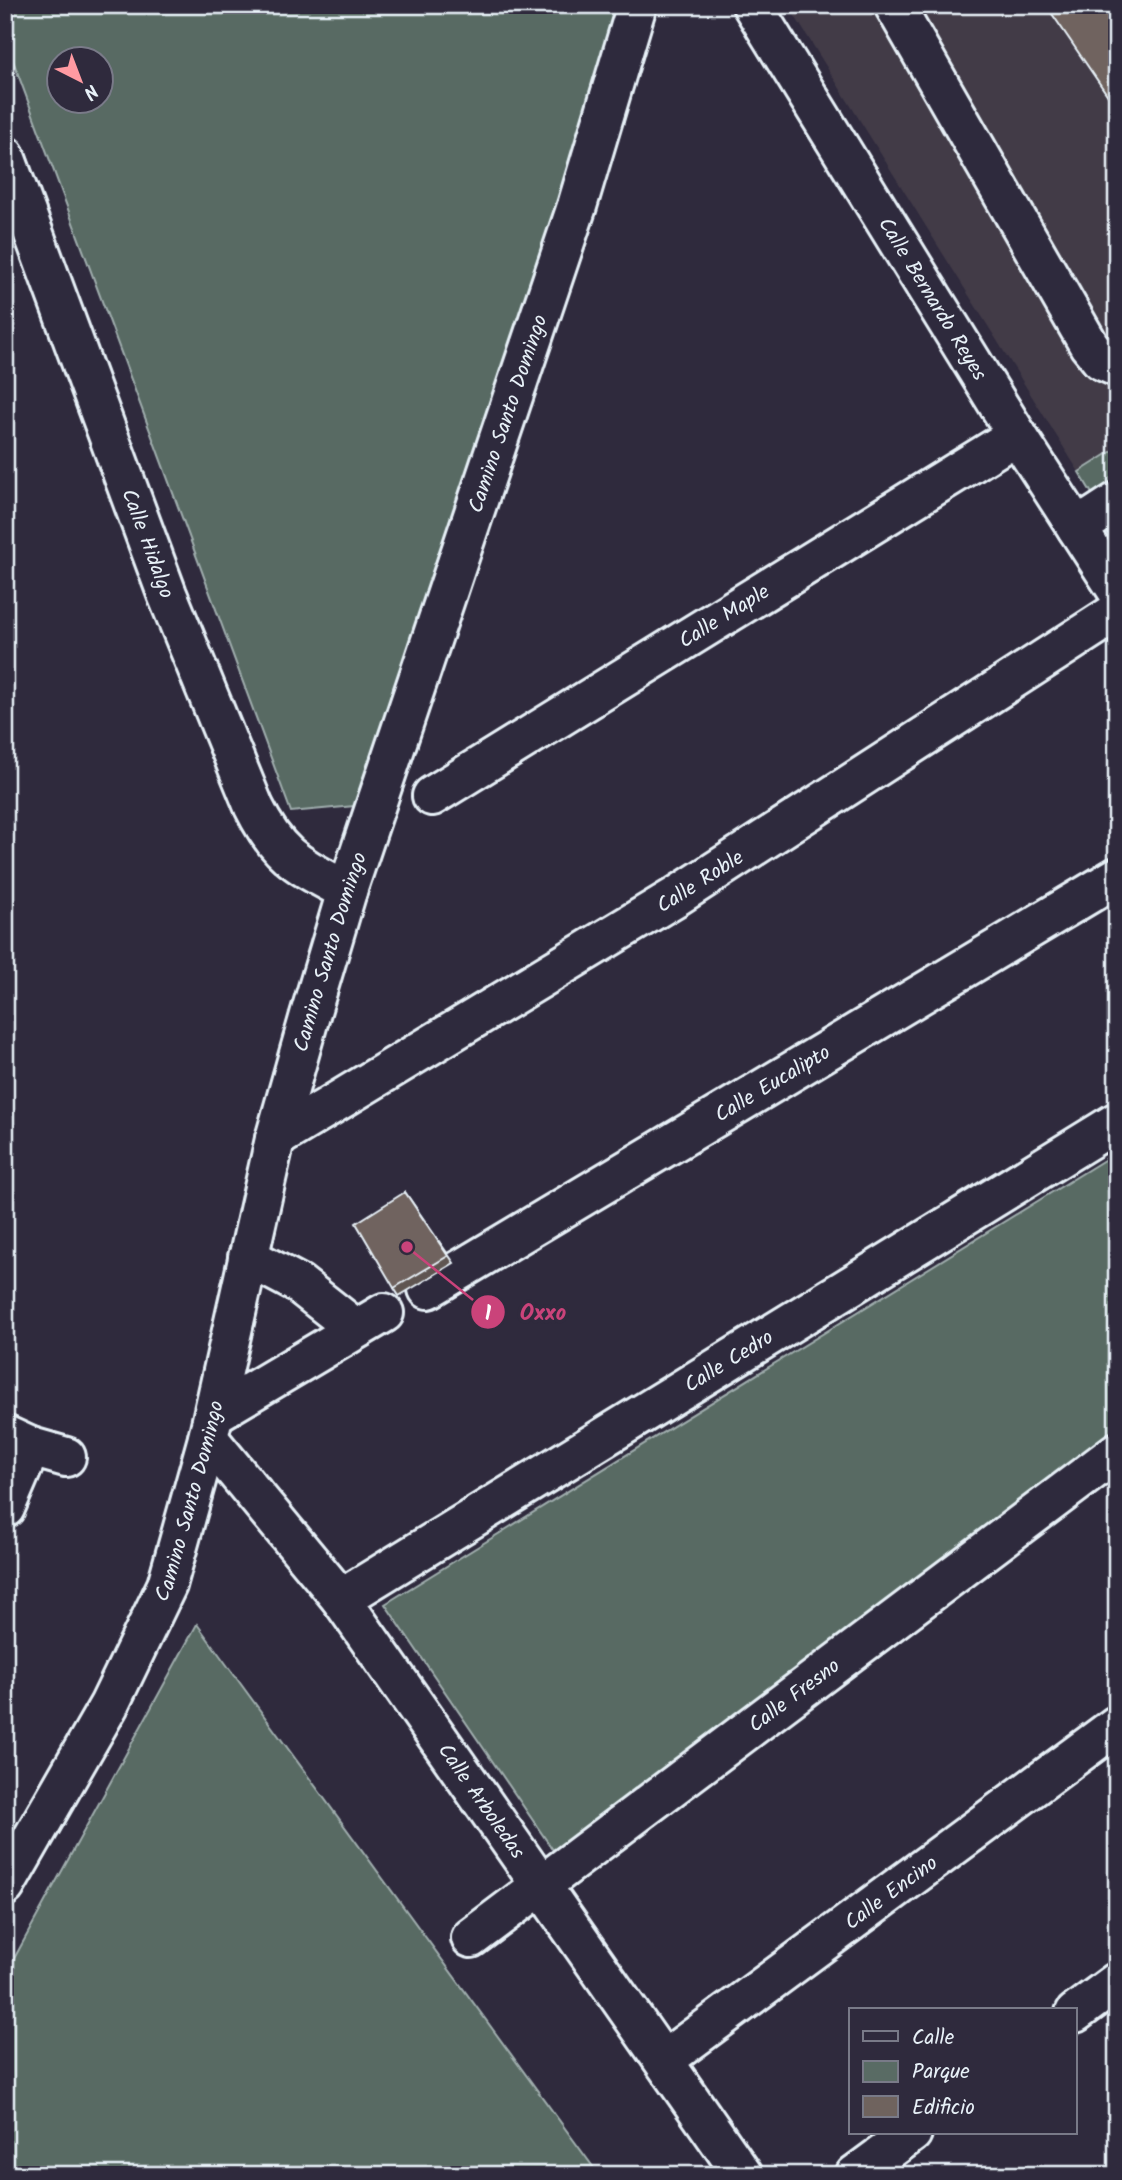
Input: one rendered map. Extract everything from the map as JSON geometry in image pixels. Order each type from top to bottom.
[{"type":"street","name":"Camino Santo Domingo","points":[[5,1886],[73,1772],[143,1639],[167,1584],[211,1426],[275,1139],[347,891],[577,206],[637,5]]},
{"type":"street","name":"Calle Bernardo Reyes","points":[[752,5],[1017,435],[1117,590]]},
{"type":"street","points":[[894,5],[1089,345],[1101,360],[1117,367]]},
{"type":"street","name":"Calle Hidalgo","points":[[5,156],[167,594],[254,807],[268,836],[285,855],[347,891]]},
{"type":"street","name":"Calle Maple","points":[[432,796],[1017,435]]},
{"type":"street","points":[[1077,528],[1117,502]]},
{"type":"street","name":"Calle Roble","points":[[275,1139],[677,896],[1117,612]]},
{"type":"street","name":"Calle Eucalipto","points":[[428,1289],[1117,877]]},
{"type":"street","name":"Calle Cedro","points":[[341,1599],[1117,1122]]},
{"type":"street","points":[[211,1426],[370,1321],[248,1257]]},
{"type":"street","name":"Calle Arboledas","points":[[211,1426],[341,1599],[743,2175]]},
{"type":"street","points":[[5,1508],[34,1446]]},
{"type":"street","name":"Calle Fresno","points":[[471,1938],[1117,1452]]},
{"type":"street","name":"Calle Encino","points":[[664,2060],[1117,1725]]},
{"type":"street","points":[[1076,2012],[1117,1982]]},
{"type":"street","points":[[855,2175],[911,2134]]},
{"type":"shaded area","points":[[788,5],[1117,5],[1117,448],[1079,472]]},
{"type":"green space","points":[[5,5],[628,5],[376,804],[291,812],[5,39]]},
{"type":"green space","points":[[1117,448],[1117,535],[1079,472]]},
{"type":"green space","points":[[1117,1152],[1117,1444],[564,1866],[385,1604]]},
{"type":"green space","points":[[197,1624],[599,2175],[5,2175],[5,1975]]},
{"type":"building","points":[[1046,5],[1117,5],[1117,109]]},
{"type":"building","points":[[405,1192],[448,1256],[394,1288],[356,1223]]},
{"type":"place","name":"Oxxo","points":[[407,1247]]}]
